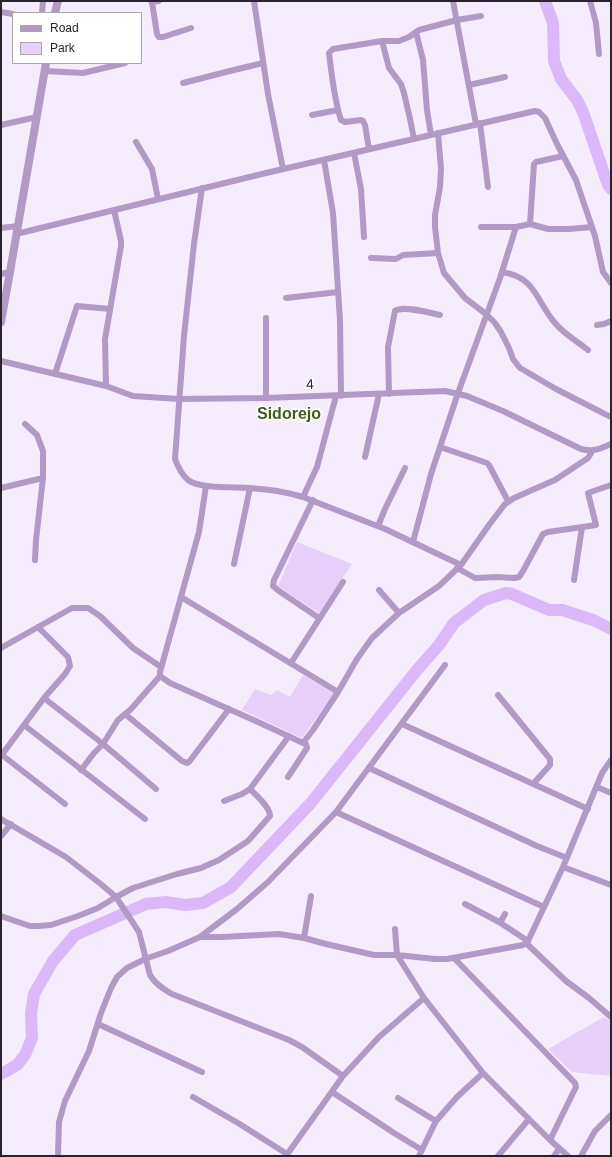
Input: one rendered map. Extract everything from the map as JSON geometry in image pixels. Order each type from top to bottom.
[{"type":"street","points":[[42,12],[43,1]]},
{"type":"street","points":[[55,12],[58,1]]},
{"type":"street","points":[[159,1],[152,2],[157,34],[159,37],[191,28]]},
{"type":"street","points":[[254,1],[263,63],[283,169]]},
{"type":"street","points":[[453,1],[478,124],[488,187]]},
{"type":"street","points":[[590,1],[596,23],[599,54]]},
{"type":"street","points":[[1,12],[12,14]]},
{"type":"street","points":[[369,149],[363,121],[342,122],[338,110],[331,69],[330,51],[333,49],[382,41],[399,41],[409,37],[419,30],[457,20],[481,16]]},
{"type":"street","points":[[416,32],[423,60],[427,110],[431,135]]},
{"type":"street","points":[[382,41],[389,68],[401,84],[404,93],[414,139]]},
{"type":"street","points":[[183,83],[263,63]]},
{"type":"street","points":[[1,320],[45,67],[83,73],[121,64]]},
{"type":"street","points":[[469,85],[505,77]]},
{"type":"street","points":[[312,115],[338,110]]},
{"type":"street","points":[[1,228],[17,230],[114,210],[202,188],[535,111],[539,112],[545,118],[579,187],[592,227],[603,272],[611,283]]},
{"type":"street","points":[[1,125],[37,117]]},
{"type":"street","points":[[438,133],[441,169],[440,187],[435,215],[435,227],[438,253],[444,273],[465,298],[495,323],[509,348],[513,360],[520,368],[556,389],[611,417]]},
{"type":"street","points":[[136,142],[152,169],[158,199]]},
{"type":"street","points":[[354,153],[361,189],[364,237]]},
{"type":"street","points":[[530,224],[534,164],[536,162],[563,156]]},
{"type":"street","points":[[303,497],[317,467],[338,396],[340,320],[333,213],[324,160]]},
{"type":"street","points":[[202,188],[185,321],[175,459],[180,471],[188,480],[206,486],[250,488],[295,494],[313,500],[413,542],[459,567],[475,578],[519,577],[542,534],[595,526],[597,524],[588,492],[611,485]]},
{"type":"street","points":[[106,386],[105,339],[121,246],[114,210]]},
{"type":"street","points":[[481,227],[516,228],[530,224],[548,229],[592,227]]},
{"type":"street","points":[[413,542],[440,446],[502,272],[516,228]]},
{"type":"street","points":[[371,258],[396,259],[403,255],[438,253]]},
{"type":"street","points":[[1,274],[10,272]]},
{"type":"street","points":[[502,272],[517,275],[528,284],[536,293],[554,322],[588,350]]},
{"type":"street","points":[[286,298],[338,292]]},
{"type":"street","points":[[55,374],[77,306],[110,308]]},
{"type":"street","points":[[389,394],[388,347],[395,311],[400,309],[408,309],[440,315]]},
{"type":"street","points":[[266,318],[266,398]]},
{"type":"street","points":[[597,325],[611,321]]},
{"type":"street","name":"4","points":[[1,361],[106,386],[133,396],[179,399],[266,398],[445,391],[467,396],[503,411],[581,449],[593,450]]},
{"type":"street","points":[[365,457],[379,394]]},
{"type":"street","points":[[25,424],[37,435],[43,451],[43,478],[35,560]]},
{"type":"street","points":[[303,743],[338,692],[372,638],[399,614],[439,586],[459,567],[508,501],[555,480],[588,458],[593,450],[611,444]]},
{"type":"street","points":[[440,446],[487,463],[508,501]]},
{"type":"street","points":[[378,526],[405,468]]},
{"type":"street","points":[[1,488],[43,478]]},
{"type":"street","points":[[81,770],[103,744],[118,720],[131,709],[160,676],[161,667],[199,532],[206,486]]},
{"type":"street","points":[[234,564],[250,488]]},
{"type":"street","points":[[313,500],[274,580],[273,586],[278,591],[319,618]]},
{"type":"street","points":[[574,580],[582,527]]},
{"type":"street","points":[[291,663],[342,582]]},
{"type":"street","points":[[379,590],[399,614]]},
{"type":"street","points":[[181,597],[338,692]]},
{"type":"street","points":[[1,648],[72,608],[88,608],[100,616],[133,648],[161,667]]},
{"type":"street","points":[[38,626],[68,657],[70,666],[1,756],[65,804]]},
{"type":"street","points":[[58,1156],[59,1122],[64,1101],[89,1051],[101,1013],[117,977],[127,968],[145,959],[200,937],[237,909],[268,882],[336,812],[445,665]]},
{"type":"street","points":[[160,676],[170,683],[306,744],[307,748],[288,777]]},
{"type":"street","points":[[498,695],[550,759],[550,765],[533,784]]},
{"type":"street","points":[[44,698],[103,744],[156,789]]},
{"type":"street","points":[[125,714],[182,761],[187,763],[228,709]]},
{"type":"street","points":[[402,724],[588,809]]},
{"type":"street","points":[[24,725],[145,819]]},
{"type":"street","points":[[224,801],[250,789],[289,736]]},
{"type":"street","points":[[200,937],[279,934],[304,938],[374,955],[397,955],[435,959],[454,958],[515,948],[524,945],[527,942],[563,867],[602,773],[611,760]]},
{"type":"street","points":[[369,768],[537,846],[567,858]]},
{"type":"street","points":[[597,787],[611,793]]},
{"type":"street","points":[[1,916],[30,926],[51,925],[98,908],[139,886],[201,868],[219,860],[248,841],[271,814],[250,789]]},
{"type":"street","points":[[336,812],[544,907]]},
{"type":"street","points":[[1,819],[66,857],[102,885],[117,899],[139,932],[150,975],[152,980],[160,988],[290,1040],[343,1076]]},
{"type":"street","points":[[1,836],[11,824]]},
{"type":"street","points":[[563,867],[611,885]]},
{"type":"street","points":[[304,938],[311,896]]},
{"type":"street","points":[[465,904],[501,923],[527,942],[566,981],[611,1017]]},
{"type":"street","points":[[501,923],[505,914]]},
{"type":"street","points":[[395,929],[397,955],[424,998],[483,1073],[559,1149],[568,1156]]},
{"type":"street","points":[[454,958],[576,1083],[576,1087],[550,1140]]},
{"type":"street","points":[[193,1097],[238,1123],[286,1155],[343,1076],[380,1037],[424,998]]},
{"type":"street","points":[[98,1024],[202,1072]]},
{"type":"street","points":[[419,1156],[436,1121],[457,1097],[483,1073]]},
{"type":"street","points":[[332,1092],[422,1150]]},
{"type":"street","points":[[398,1098],[436,1121]]},
{"type":"street","points":[[581,1156],[595,1131],[611,1115]]},
{"type":"street","points":[[498,1156],[529,1119]]},
{"type":"street","points":[[554,1156],[559,1149]]},
{"type":"green space","points":[[297,542],[352,564],[319,613],[278,586]]},
{"type":"green space","points":[[303,675],[334,693],[302,738],[242,710],[255,689],[271,695],[277,690],[290,697]]},
{"type":"green space","points":[[604,1017],[611,1021],[611,1076],[572,1072],[548,1049]]},
{"type":"waterway","points":[[545,1],[553,23],[554,61],[561,79],[577,100],[583,112],[608,185],[611,189]]},
{"type":"waterway","points":[[1,1074],[17,1065],[25,1055],[32,1038],[31,1013],[34,994],[53,961],[75,935],[146,904],[166,902],[185,905],[203,903],[231,887],[310,804],[417,670],[439,645],[454,623],[484,600],[506,593],[512,594],[549,610],[562,610],[593,620],[611,629]]},
{"type":"district","name":"Sidorejo","points":[[289,415]]}]
